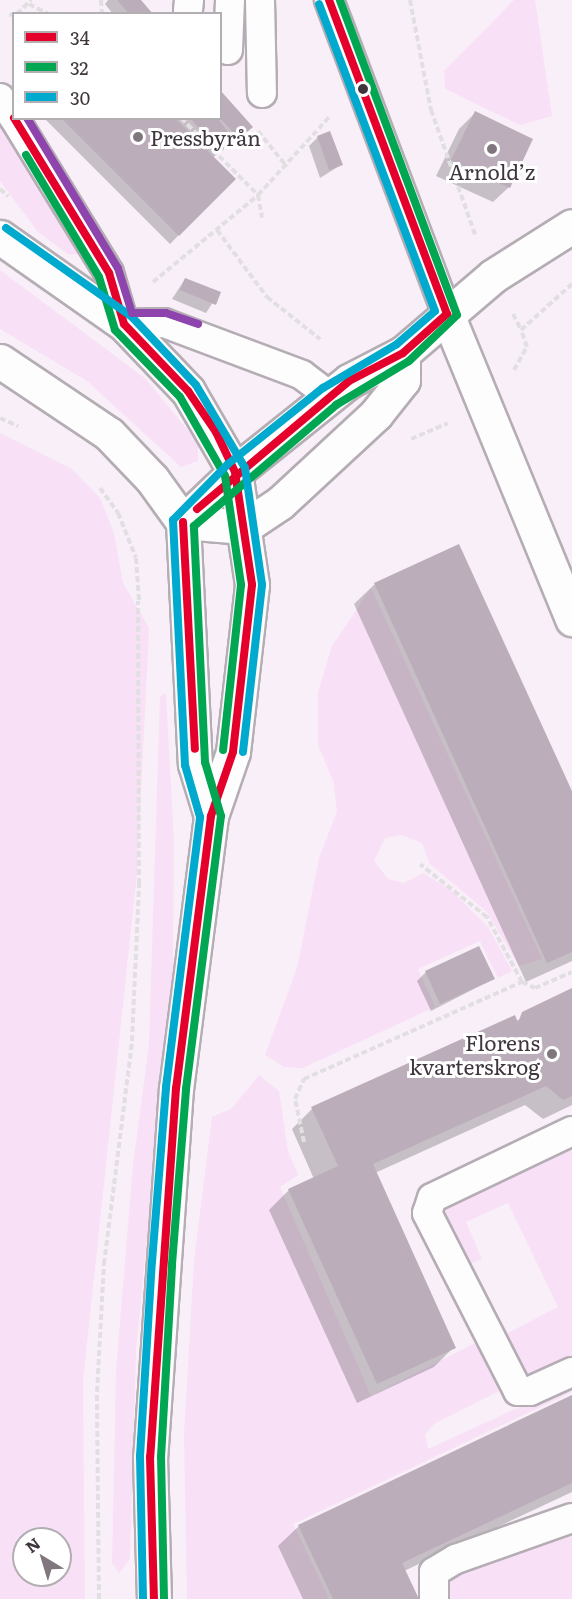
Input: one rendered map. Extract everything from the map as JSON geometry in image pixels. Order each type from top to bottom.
[{"type":"street","points":[[183,522],[235,472],[330,396],[403,352],[493,276],[572,226]]},
{"type":"street","points":[[0,237],[124,324],[188,392],[235,472],[244,527],[251,606],[233,753],[211,816],[176,1088],[150,1457],[154,1599]]},
{"type":"street","points":[[447,314],[572,620]]},
{"type":"street","points":[[183,522],[244,527],[280,503],[376,414],[403,380],[403,352]]},
{"type":"street","points":[[0,362],[109,434],[153,479],[183,522],[190,594],[195,764],[211,816]]},
{"type":"lane","points":[[228,50],[230,0]]},
{"type":"lane","points":[[260,0],[262,93]]},
{"type":"lane","points":[[329,0],[447,314]]},
{"type":"lane","points":[[0,98],[12,115]]},
{"type":"lane","points":[[15,120],[109,273],[124,324],[164,323],[302,375],[330,396]]},
{"type":"lane","points":[[572,1131],[432,1198],[427,1213],[518,1391],[530,1391],[572,1372]]},
{"type":"lane","points":[[434,1599],[434,1572],[456,1559],[572,1518]]},
{"type":"path","points":[[401,443],[446,424],[482,398],[519,364],[527,347],[521,330],[493,276],[449,170],[410,0]]},
{"type":"path","points":[[18,12],[30,2],[46,12]]},
{"type":"path","points":[[150,284],[258,195],[337,108]]},
{"type":"path","points":[[183,120],[258,195],[262,218]]},
{"type":"path","points":[[217,230],[267,297],[314,329],[322,344]]},
{"type":"path","points":[[521,330],[572,284]]},
{"type":"path","points":[[0,418],[29,431]]},
{"type":"path","points":[[92,478],[118,513],[136,558],[138,602],[139,885],[132,1041],[104,1264],[97,1380],[99,1599]]},
{"type":"path","points":[[138,602],[190,594]]},
{"type":"path","points":[[420,864],[487,917],[522,982],[535,988],[572,972]]},
{"type":"path","points":[[304,1142],[295,1100],[304,1079],[522,982]]},
{"type":"shaded area","points":[[514,0],[535,0],[552,116],[520,125],[445,89],[444,71]]},
{"type":"shaded area","points":[[0,126],[83,246],[77,254],[69,255],[38,232],[0,181]]},
{"type":"shaded area","points":[[0,270],[146,379],[198,443],[198,461],[181,467],[87,381],[0,329]]},
{"type":"shaded area","points":[[0,433],[72,469],[100,498],[114,533],[123,583],[149,628],[137,873],[83,1381],[85,1599],[0,1599]]},
{"type":"shaded area","points":[[371,588],[542,959],[519,966],[487,912],[430,864],[422,843],[401,835],[385,838],[374,861],[388,879],[404,883],[423,873],[451,890],[488,927],[512,971],[498,978],[480,941],[418,969],[435,1007],[303,1068],[284,1067],[265,1055],[297,968],[319,858],[337,812],[334,783],[318,745],[318,692],[332,646]]},
{"type":"shaded area","points":[[166,693],[174,843],[173,968],[136,1351],[130,1559],[119,1573],[112,1563],[116,1371],[133,1165],[149,1044],[160,696]]},
{"type":"shaded area","points":[[259,1075],[279,1091],[288,1151],[298,1175],[280,1187],[371,1396],[475,1343],[507,1387],[434,1424],[425,1435],[428,1449],[572,1383],[572,1392],[293,1524],[329,1599],[187,1599],[184,1434],[194,1261],[212,1117],[231,1109]]},
{"type":"shaded area","points":[[572,1145],[572,1358],[518,1384],[491,1342],[558,1307],[508,1203],[466,1222],[482,1259],[452,1272],[430,1214]]},
{"type":"shaded area","points":[[572,1520],[572,1599],[448,1599],[444,1580]]},
{"type":"building","points":[[117,0],[141,0],[151,12],[127,12]]},
{"type":"building","points":[[222,92],[253,127],[239,139],[222,120]]},
{"type":"building","name":"Arnold’z","points":[[475,111],[533,139],[510,188],[451,160]]},
{"type":"building","points":[[63,120],[177,120],[236,179],[179,236]]},
{"type":"building","points":[[192,120],[219,120],[234,139],[219,151]]},
{"type":"building","points":[[330,131],[343,165],[329,170],[317,136]]},
{"type":"building","points":[[185,278],[221,292],[216,305],[180,290]]},
{"type":"building","points":[[459,544],[572,791],[572,952],[547,963],[374,583]]},
{"type":"building","points":[[479,946],[495,979],[440,1004],[425,971]]},
{"type":"building","points":[[572,988],[572,1096],[563,1100],[546,1086],[373,1164],[456,1348],[377,1384],[288,1189],[338,1166],[311,1107],[515,1015],[518,1023],[522,1012]]},
{"type":"building","points":[[572,1395],[572,1483],[402,1563],[419,1599],[333,1599],[298,1525]]},
{"type":"transit line","name":"34","points":[[329,0],[447,314]]},
{"type":"transit line","name":"32","points":[[164,1599],[161,1457],[172,1264],[186,1089],[221,816],[205,762],[194,526],[336,405],[409,361],[457,315],[340,0]]},
{"type":"transit line","name":"30","points":[[143,1599],[140,1456],[152,1262],[166,1087],[200,817],[185,765],[173,520],[228,464],[323,388],[397,344],[435,311],[319,4]]},
{"type":"transit line","name":"34","points":[[15,120],[109,273],[124,324],[188,391],[216,432],[235,472],[252,585],[233,752],[211,816],[176,1088],[150,1457],[154,1599]]},
{"type":"transit line","points":[[28,120],[118,268],[132,313],[166,313],[198,324]]},
{"type":"transit line","name":"32","points":[[26,155],[99,277],[115,330],[180,397],[225,476],[241,585],[223,750]]},
{"type":"transit line","name":"30","points":[[6,228],[132,317],[196,385],[245,468],[262,585],[243,752]]},
{"type":"transit line","name":"34","points":[[197,509],[349,381],[403,353],[447,314]]},
{"type":"transit line","name":"34","points":[[183,522],[195,749]]},
{"type":"place","name":"Pressbyrån","points":[[138,137]]},
{"type":"place","name":"Arnold’z","points":[[492,149]]},
{"type":"place","name":"Florens kvarterskrog","points":[[552,1054]]}]
